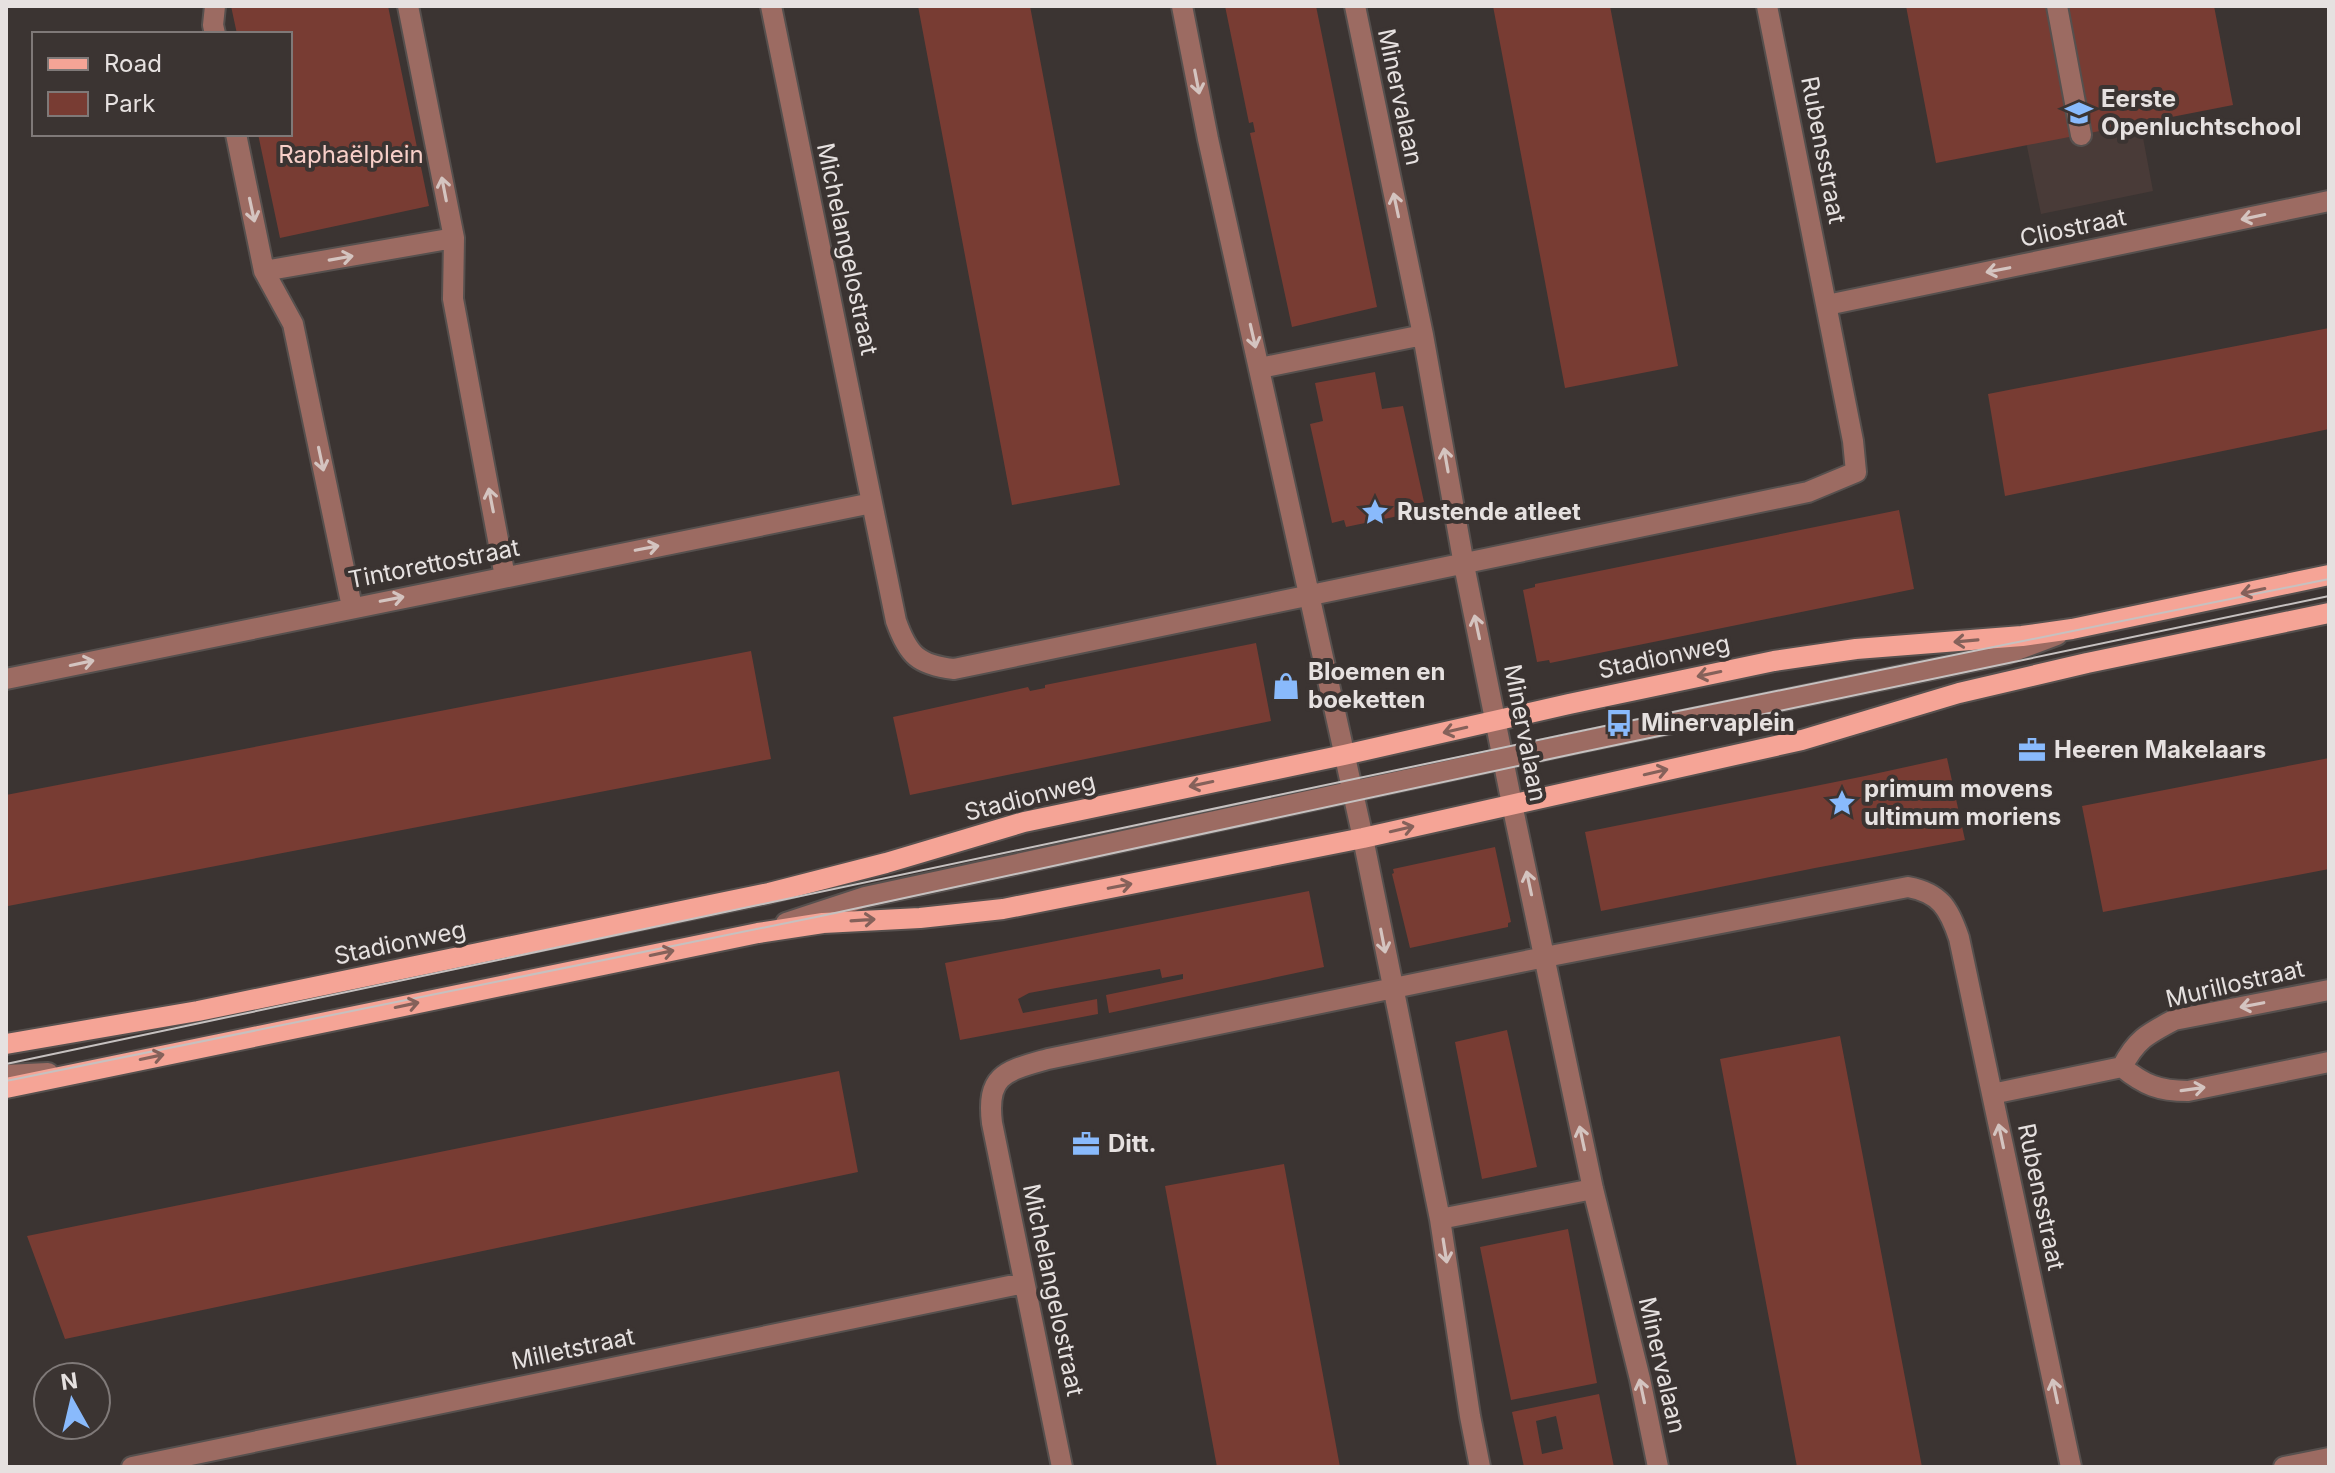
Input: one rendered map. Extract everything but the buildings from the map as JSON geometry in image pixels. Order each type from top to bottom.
[{"type":"main road","name":"Stadionweg","points":[[6,1044],[198,1011],[769,893],[886,863],[1024,822],[1774,661],[1856,649],[2072,629],[2329,575]]},
{"type":"main road","name":"Stadionweg","points":[[6,1088],[758,933],[823,923],[920,918],[1003,909],[1363,838],[1802,740],[1959,693],[2329,613]]},
{"type":"street","points":[[215,6],[215,32]]},
{"type":"street","points":[[408,6],[454,238],[453,299],[505,577]]},
{"type":"street","name":"Michelangelostraat","points":[[771,6],[872,503]]},
{"type":"street","points":[[1182,6],[1208,139],[1363,838],[1440,1219],[1480,1467]]},
{"type":"street","name":"Minervalaan","points":[[1355,6],[1423,335],[1464,565],[1512,804],[1593,1189],[1640,1379],[1658,1467]]},
{"type":"street","name":"Rubensstraat","points":[[1767,6],[1827,305]]},
{"type":"street","points":[[2057,6],[2081,135]]},
{"type":"street","points":[[236,136],[264,271],[293,324],[352,607]]},
{"type":"street","name":"Cliostraat","points":[[1827,305],[2329,201]]},
{"type":"street","points":[[264,271],[454,238]]},
{"type":"street","points":[[872,503],[896,621],[903,641],[917,658],[933,667],[954,669],[1464,565],[1808,492],[1856,472],[1827,305]]},
{"type":"street","points":[[1260,368],[1423,335]]},
{"type":"street","name":"Tintorettostraat","points":[[6,679],[872,503]]},
{"type":"street","name":"Stadionweg","points":[[758,933],[865,897],[2006,654],[2072,629]]},
{"type":"street","name":"Rubensstraat","points":[[1545,957],[1908,887],[1924,889],[1943,902],[1959,938],[2071,1467]]},
{"type":"street","points":[[1392,989],[1545,957]]},
{"type":"street","name":"Michelangelostraat","points":[[1062,1467],[992,1123],[990,1101],[995,1083],[1014,1069],[1048,1059],[1392,989]]},
{"type":"street","name":"Murillostraat","points":[[2122,1067],[2132,1048],[2151,1032],[2174,1020],[2329,990]]},
{"type":"street","points":[[1992,1094],[2122,1067],[2140,1082],[2168,1091],[2188,1091],[2329,1062]]},
{"type":"street","name":"Stadionweg","points":[[6,1075],[76,1072]]},
{"type":"street","points":[[1440,1219],[1593,1189]]},
{"type":"street","name":"Milletstraat","points":[[132,1467],[1024,1283]]},
{"type":"street","points":[[2284,1467],[2329,1458]]},
{"type":"shaded area","points":[[2131,74],[2153,191],[2041,214],[2025,137]]},
{"type":"green space","name":"Raphaëlplein","points":[[231,6],[388,6],[429,206],[280,238],[258,136],[292,136],[292,32],[237,32]]},
{"type":"green space","points":[[918,6],[1030,6],[1120,485],[1012,505]]},
{"type":"green space","points":[[1225,6],[1316,6],[1377,307],[1292,327],[1250,133],[1255,132],[1253,122],[1249,123]]},
{"type":"green space","points":[[1493,6],[1610,6],[1678,366],[1565,388]]},
{"type":"green space","points":[[1906,6],[2214,6],[2233,105],[1936,163]]},
{"type":"green space","points":[[2329,328],[2329,429],[2005,496],[1988,394]]},
{"type":"green space","points":[[1375,372],[1382,409],[1403,406],[1424,502],[1402,507],[1403,515],[1346,527],[1344,520],[1332,523],[1310,424],[1323,421],[1315,383]]},
{"type":"green space","points":[[1899,510],[1914,589],[1550,663],[1549,660],[1537,662],[1523,590],[1535,587],[1535,584]]},
{"type":"green space","points":[[1256,643],[1271,721],[910,795],[893,717],[1028,687],[1030,691],[1045,688],[1045,685]]},
{"type":"green space","points":[[751,651],[771,759],[8,906],[6,795]]},
{"type":"green space","points":[[1947,758],[1965,840],[1601,911],[1585,832]]},
{"type":"green space","points":[[2329,758],[2329,869],[2103,912],[2082,806]]},
{"type":"green space","points":[[1495,847],[1511,922],[1508,927],[1410,948],[1393,869]]},
{"type":"green space","points":[[1309,891],[1324,967],[1109,1013],[1106,995],[1183,979],[1183,974],[1162,978],[1160,969],[1029,993],[1018,999],[1023,1013],[1097,999],[1098,1014],[960,1040],[945,963]]},
{"type":"green space","points":[[1507,1030],[1537,1167],[1482,1179],[1455,1042]]},
{"type":"green space","points":[[1840,1036],[1922,1467],[1797,1467],[1720,1059]]},
{"type":"green space","points":[[839,1071],[858,1172],[65,1339],[27,1236]]},
{"type":"green space","points":[[1284,1164],[1340,1467],[1217,1467],[1165,1186]]},
{"type":"green space","points":[[1568,1229],[1597,1383],[1511,1400],[1480,1247]]},
{"type":"green space","points":[[1599,1394],[1614,1467],[1524,1467],[1512,1412]],"holes":[[[1556,1416],[1563,1449],[1542,1454],[1536,1421]]]},
{"type":"tram line","points":[[6,1064],[1619,723],[2329,579]]},
{"type":"tram line","points":[[6,1081],[821,916],[2329,596]]},
{"type":"place","name":"Eerste Openluchtschool","points":[[2079,113]]},
{"type":"place","name":"Rustende atleet","points":[[1375,512]]},
{"type":"place","name":"Bloemen en boeketten","points":[[1286,686]]},
{"type":"place","name":"Minervaplein","points":[[1619,723]]},
{"type":"place","name":"Heeren Makelaars","points":[[2032,750]]},
{"type":"place","name":"primum movens ultimum moriens","points":[[1842,803]]},
{"type":"place","name":"Ditt.","points":[[1086,1144]]}]
